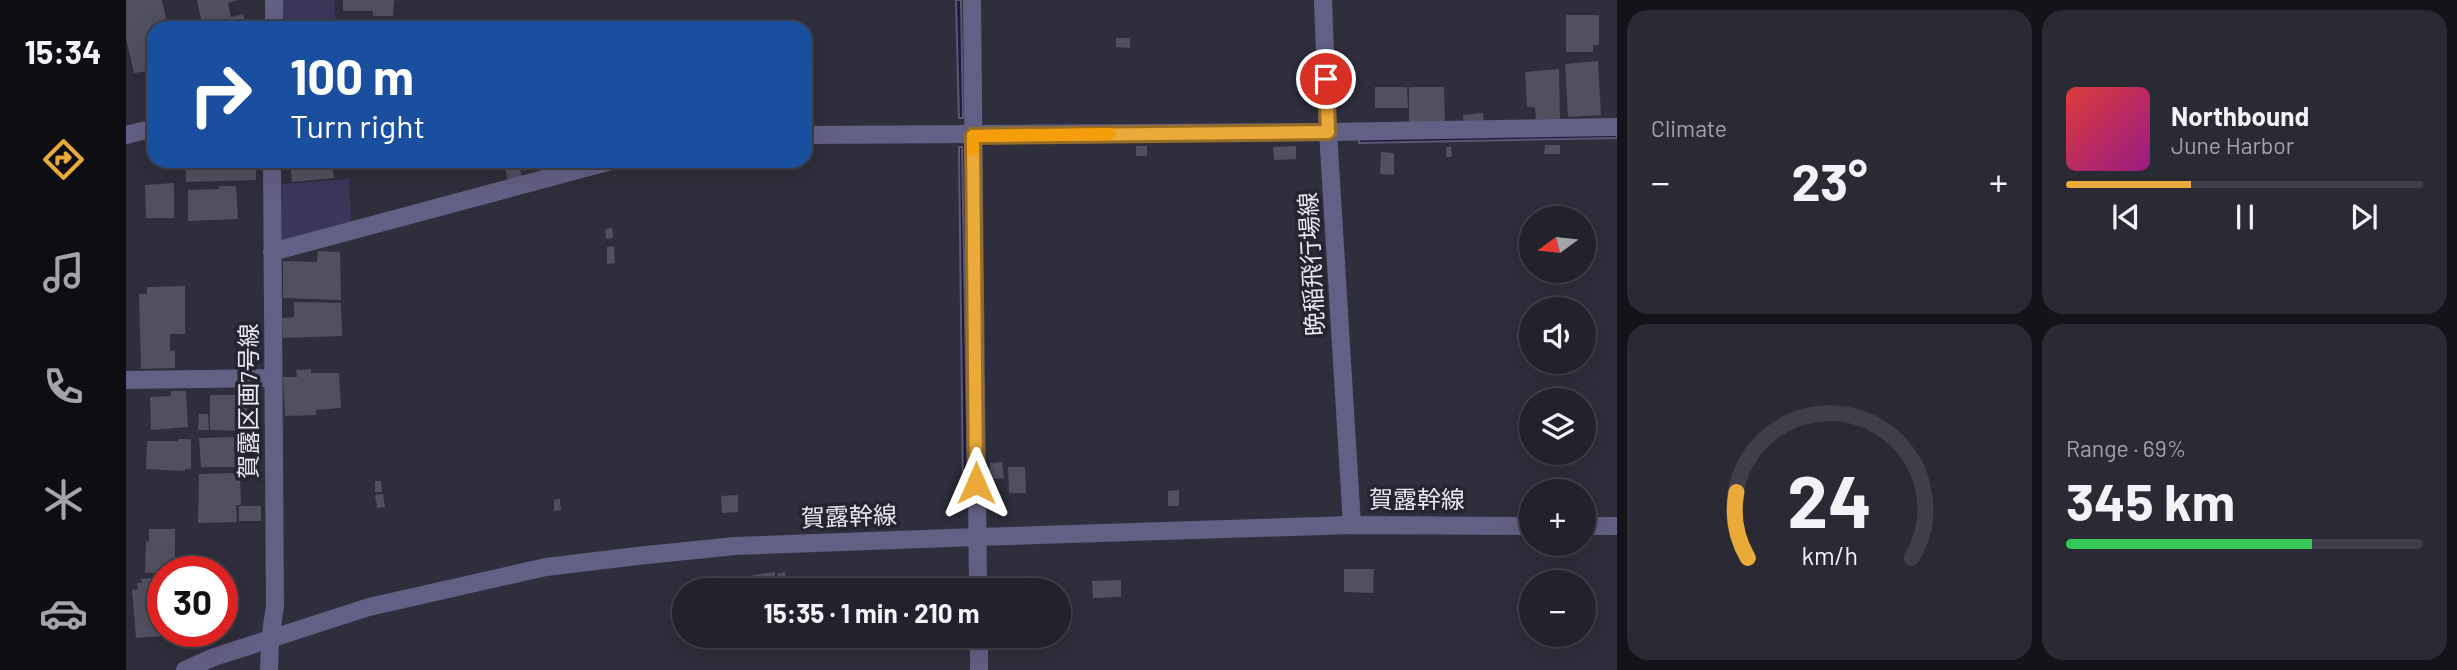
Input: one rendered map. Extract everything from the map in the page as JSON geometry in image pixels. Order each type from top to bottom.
[{"type":"street","points":[[274,0],[274,21]]},
{"type":"street","points":[[972,0],[978,578]]},
{"type":"street","name":"晩稲飛行場線","points":[[1323,0],[1328,132],[1352,524]]},
{"type":"street","points":[[812,135],[973,136],[1617,127]]},
{"type":"street","points":[[126,135],[147,130]]},
{"type":"street","name":"賀露区画7号線","points":[[269,670],[275,606],[272,168]]},
{"type":"street","points":[[272,252],[585,168]]},
{"type":"street","points":[[126,380],[273,378]]},
{"type":"street","name":"賀露幹線","points":[[185,670],[214,657],[369,607],[546,567],[735,547],[1352,524],[1519,526]]},
{"type":"street","points":[[1596,526],[1617,526]]},
{"type":"street","points":[[979,648],[979,670]]},
{"type":"shaded area","points":[[281,0],[334,0],[336,21],[282,21]]},
{"type":"shaded area","points":[[956,0],[961,0],[963,118],[959,118]]},
{"type":"shaded area","points":[[1617,133],[1617,138],[1359,143],[1359,139]]},
{"type":"shaded area","points":[[959,147],[962,147],[968,488],[963,488]]},
{"type":"shaded area","points":[[349,179],[351,225],[282,244],[282,184]]},
{"type":"building","points":[[126,0],[162,0],[166,21],[147,21],[147,71],[134,73],[126,38]]},
{"type":"building","points":[[197,0],[237,0],[228,3],[231,17],[243,14],[244,21],[202,21]]},
{"type":"building","points":[[343,0],[394,0],[393,16],[373,16],[373,11],[343,11]]},
{"type":"building","points":[[1566,15],[1599,15],[1599,45],[1593,45],[1593,52],[1566,52]]},
{"type":"building","points":[[1116,38],[1130,38],[1130,48],[1116,47]]},
{"type":"building","points":[[1598,61],[1601,115],[1568,117],[1565,64]]},
{"type":"building","points":[[1559,69],[1560,119],[1536,119],[1535,107],[1527,107],[1525,72]]},
{"type":"building","points":[[1375,87],[1407,87],[1408,108],[1375,108]]},
{"type":"building","points":[[1409,87],[1444,87],[1445,124],[1409,124]]},
{"type":"building","points":[[1483,113],[1484,123],[1464,124],[1463,115]]},
{"type":"building","points":[[1545,145],[1560,145],[1560,154],[1544,154]]},
{"type":"building","points":[[1136,146],[1147,146],[1147,156],[1136,156]]},
{"type":"building","points":[[1296,146],[1296,159],[1274,160],[1273,147]]},
{"type":"building","points":[[1446,147],[1451,147],[1452,157],[1446,157]]},
{"type":"building","points":[[1381,152],[1394,153],[1394,175],[1380,174]]},
{"type":"building","points":[[185,168],[256,168],[256,180],[186,182]]},
{"type":"building","points":[[291,168],[333,168],[334,178],[292,182]]},
{"type":"building","points":[[505,168],[519,168],[522,177],[508,181]]},
{"type":"building","points":[[174,183],[174,218],[146,218],[145,185]]},
{"type":"building","points":[[219,186],[236,186],[238,219],[188,221],[188,190],[219,189]]},
{"type":"building","points":[[612,228],[613,238],[606,239],[605,229]]},
{"type":"building","points":[[614,246],[615,263],[607,264],[607,247]]},
{"type":"building","points":[[318,251],[340,252],[341,300],[283,298],[283,261],[317,262]]},
{"type":"building","points":[[185,286],[185,334],[170,334],[170,351],[175,350],[175,368],[141,369],[139,294],[147,294],[147,287]]},
{"type":"building","points":[[294,302],[341,303],[342,336],[283,338],[282,318],[294,317]]},
{"type":"building","points":[[311,369],[311,373],[339,373],[341,408],[316,410],[316,415],[285,416],[283,377],[297,377],[296,370]]},
{"type":"building","points":[[171,391],[186,391],[188,427],[151,430],[150,397],[171,396]]},
{"type":"building","points":[[210,395],[247,395],[247,431],[210,430]]},
{"type":"building","points":[[199,414],[208,414],[209,430],[198,430]]},
{"type":"building","points":[[234,437],[235,467],[201,467],[199,438]]},
{"type":"building","points":[[191,439],[191,469],[146,469],[147,441]]},
{"type":"building","points":[[1002,462],[1004,478],[993,479],[994,483],[987,483],[990,463]]},
{"type":"building","points":[[1008,467],[1025,467],[1026,493],[1009,493]]},
{"type":"building","points":[[237,473],[240,478],[241,505],[236,505],[237,522],[198,523],[199,474]]},
{"type":"building","points":[[375,481],[381,481],[382,492],[375,492]]},
{"type":"building","points":[[1179,490],[1179,506],[1168,506],[1168,491]]},
{"type":"building","points":[[383,494],[385,507],[377,508],[375,495]]},
{"type":"building","points":[[738,495],[738,512],[722,513],[721,496]]},
{"type":"building","points":[[560,499],[561,510],[554,511],[554,500]]},
{"type":"building","points":[[239,506],[261,506],[261,521],[239,521]]},
{"type":"building","points":[[149,529],[175,529],[175,556],[147,556],[145,573],[146,542],[149,541]]},
{"type":"building","points":[[1344,569],[1374,569],[1373,593],[1344,592]]},
{"type":"building","points":[[775,572],[775,578],[753,578],[753,575]]},
{"type":"building","points":[[785,572],[786,578],[778,578],[777,574]]},
{"type":"building","points":[[147,578],[147,637],[136,638],[132,590],[138,589],[137,583],[142,583],[141,579]]},
{"type":"building","points":[[1121,580],[1121,597],[1093,598],[1092,581]]},
{"type":"slow traffic","points":[[973,150],[973,136],[1110,134]]},
{"type":"route","points":[[976,483],[973,136],[1328,132],[1326,79]]}]
